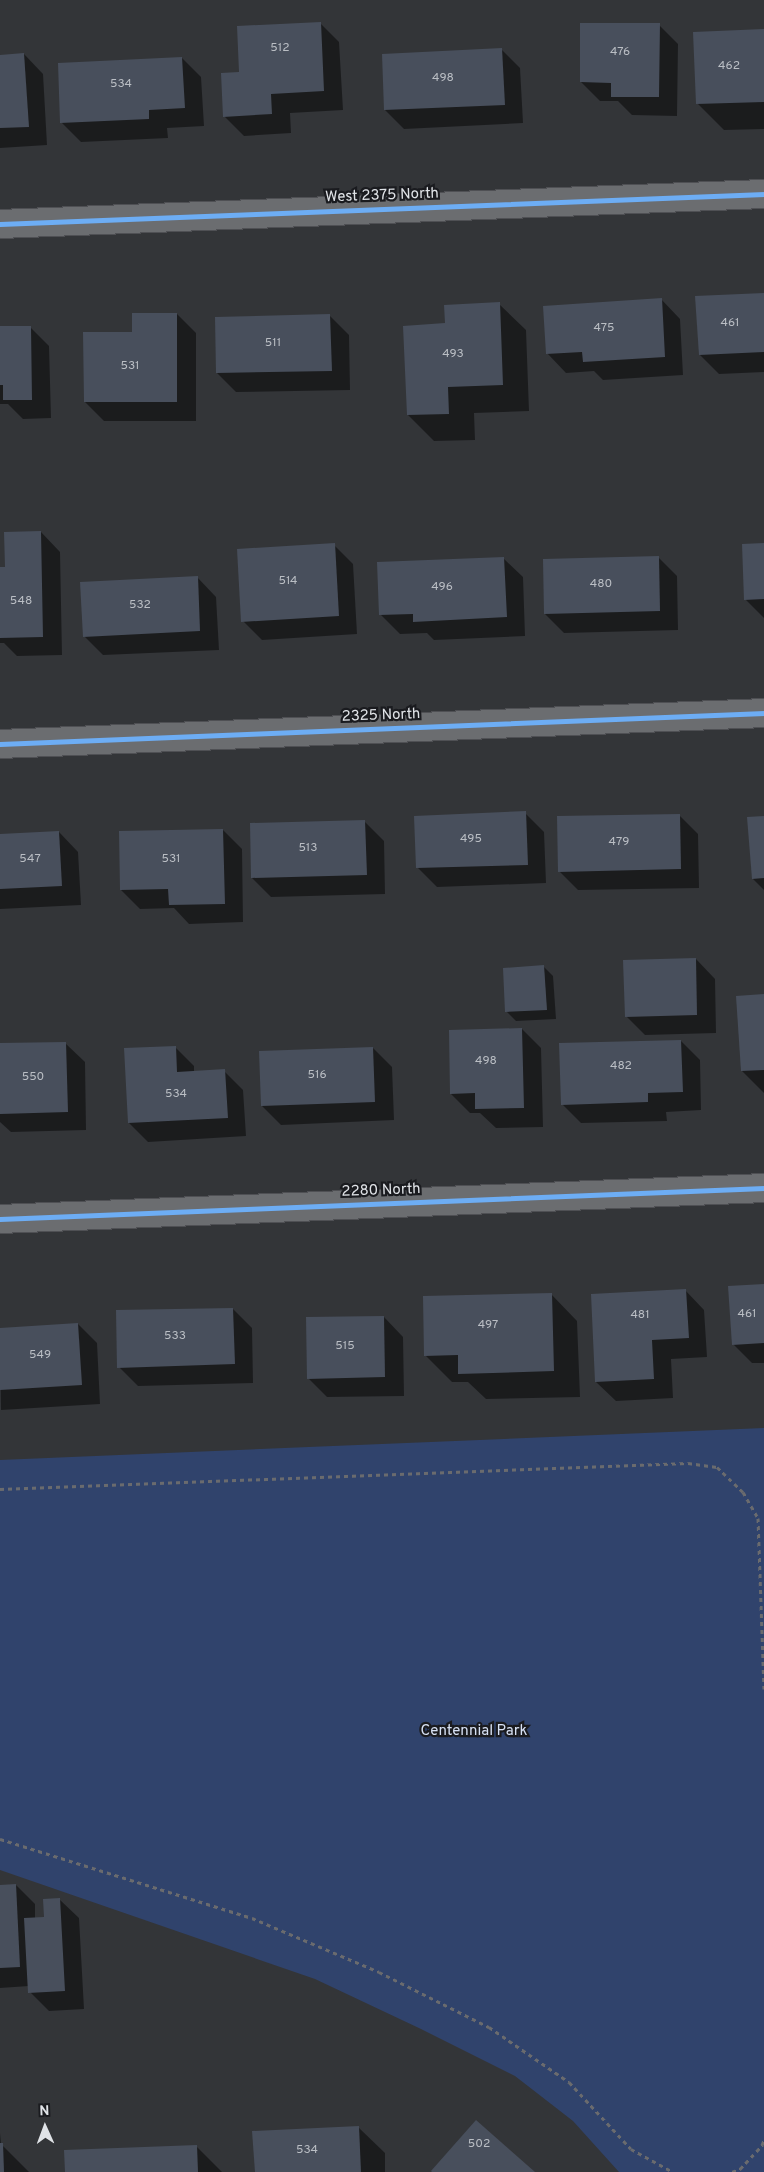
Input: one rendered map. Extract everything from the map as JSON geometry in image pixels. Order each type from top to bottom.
[{"type":"street","name":"West 2375 North","points":[[0,224],[764,194]]},
{"type":"street","name":"2325 North","points":[[0,744],[764,713]]},
{"type":"street","name":"2280 North","points":[[0,1219],[764,1188]]},
{"type":"path","points":[[0,1489],[688,1463],[717,1467],[743,1492],[758,1518],[764,1689]]},
{"type":"path","points":[[0,1839],[252,1918],[379,1972],[489,2027],[569,2082],[631,2149],[674,2172]]},
{"type":"path","points":[[732,2172],[740,2169],[764,2140]]},
{"type":"green space","name":"Centennial Park","points":[[764,1428],[764,2172],[619,2172],[573,2121],[515,2076],[421,2029],[315,1979],[0,1870],[0,1460]]},
{"type":"building","points":[[321,22],[324,91],[271,94],[272,114],[223,117],[221,73],[239,72],[237,26]]},
{"type":"building","points":[[580,23],[660,23],[659,97],[611,97],[611,83],[580,82]]},
{"type":"building","points":[[764,29],[764,102],[696,104],[693,32]]},
{"type":"building","points":[[502,48],[505,105],[384,110],[382,54]]},
{"type":"building","points":[[24,53],[29,127],[0,128],[0,55]]},
{"type":"building","points":[[182,57],[185,108],[149,110],[149,119],[60,123],[58,63]]},
{"type":"building","points":[[764,293],[764,352],[699,355],[695,296]]},
{"type":"building","points":[[662,298],[665,357],[583,362],[582,352],[546,354],[543,306]]},
{"type":"building","points":[[500,302],[503,385],[448,387],[449,414],[407,415],[403,326],[445,323],[444,305]]},
{"type":"building","points":[[132,313],[177,313],[177,402],[84,402],[83,332],[132,332]]},
{"type":"building","points":[[330,314],[332,371],[216,373],[215,317]]},
{"type":"building","points":[[0,326],[31,326],[32,400],[3,400],[3,385],[0,385]]},
{"type":"building","points":[[41,531],[43,637],[0,638],[0,567],[5,567],[4,532]]},
{"type":"building","points":[[335,543],[339,616],[241,622],[237,549]]},
{"type":"building","points":[[764,543],[764,599],[744,600],[742,544]]},
{"type":"building","points":[[659,556],[660,611],[544,614],[543,559]]},
{"type":"building","points":[[504,557],[507,617],[413,622],[413,614],[379,615],[377,562]]},
{"type":"building","points":[[198,576],[200,631],[83,637],[80,582]]},
{"type":"building","points":[[526,811],[528,865],[416,868],[414,816]]},
{"type":"building","points":[[680,814],[681,869],[558,872],[557,816]]},
{"type":"building","points":[[764,816],[764,878],[752,879],[747,817]]},
{"type":"building","points":[[365,820],[367,875],[251,878],[250,823]]},
{"type":"building","points":[[223,829],[225,904],[169,905],[168,889],[120,890],[119,831]]},
{"type":"building","points":[[59,831],[62,886],[0,889],[0,834]]},
{"type":"building","points":[[696,958],[697,1015],[625,1017],[623,960]]},
{"type":"building","points":[[544,965],[547,1010],[505,1012],[503,968]]},
{"type":"building","points":[[764,994],[764,1070],[741,1071],[736,996]]},
{"type":"building","points":[[522,1028],[524,1108],[475,1109],[475,1093],[450,1094],[449,1030]]},
{"type":"building","points":[[681,1040],[683,1092],[648,1093],[648,1102],[561,1105],[559,1043]]},
{"type":"building","points":[[66,1042],[68,1112],[0,1114],[0,1043]]},
{"type":"building","points":[[176,1046],[177,1072],[225,1069],[228,1118],[128,1123],[124,1048]]},
{"type":"building","points":[[373,1047],[375,1102],[261,1106],[259,1051]]},
{"type":"building","points":[[764,1284],[764,1343],[732,1345],[728,1286]]},
{"type":"building","points":[[686,1289],[689,1338],[652,1340],[654,1379],[595,1382],[591,1294]]},
{"type":"building","points":[[552,1293],[554,1371],[458,1374],[458,1355],[424,1356],[423,1296]]},
{"type":"building","points":[[233,1308],[235,1364],[117,1368],[116,1310]]},
{"type":"building","points":[[384,1316],[385,1377],[307,1379],[306,1317]]},
{"type":"building","points":[[78,1323],[82,1385],[0,1390],[0,1328]]},
{"type":"building","points":[[16,1884],[20,1967],[0,1968],[0,1885]]},
{"type":"building","points":[[60,1898],[65,1991],[28,1993],[24,1918],[44,1917],[43,1899]]},
{"type":"building","points":[[476,2120],[535,2172],[432,2172]]},
{"type":"building","points":[[359,2126],[361,2172],[255,2172],[252,2131]]},
{"type":"building","points":[[0,2143],[3,2143],[4,2172],[0,2172]]},
{"type":"building","points":[[197,2145],[198,2172],[65,2172],[64,2150]]},
{"type":"cycle path","points":[[0,224],[764,194]]},
{"type":"cycle path","points":[[0,744],[764,713]]},
{"type":"cycle path","points":[[0,1219],[764,1188]]}]
